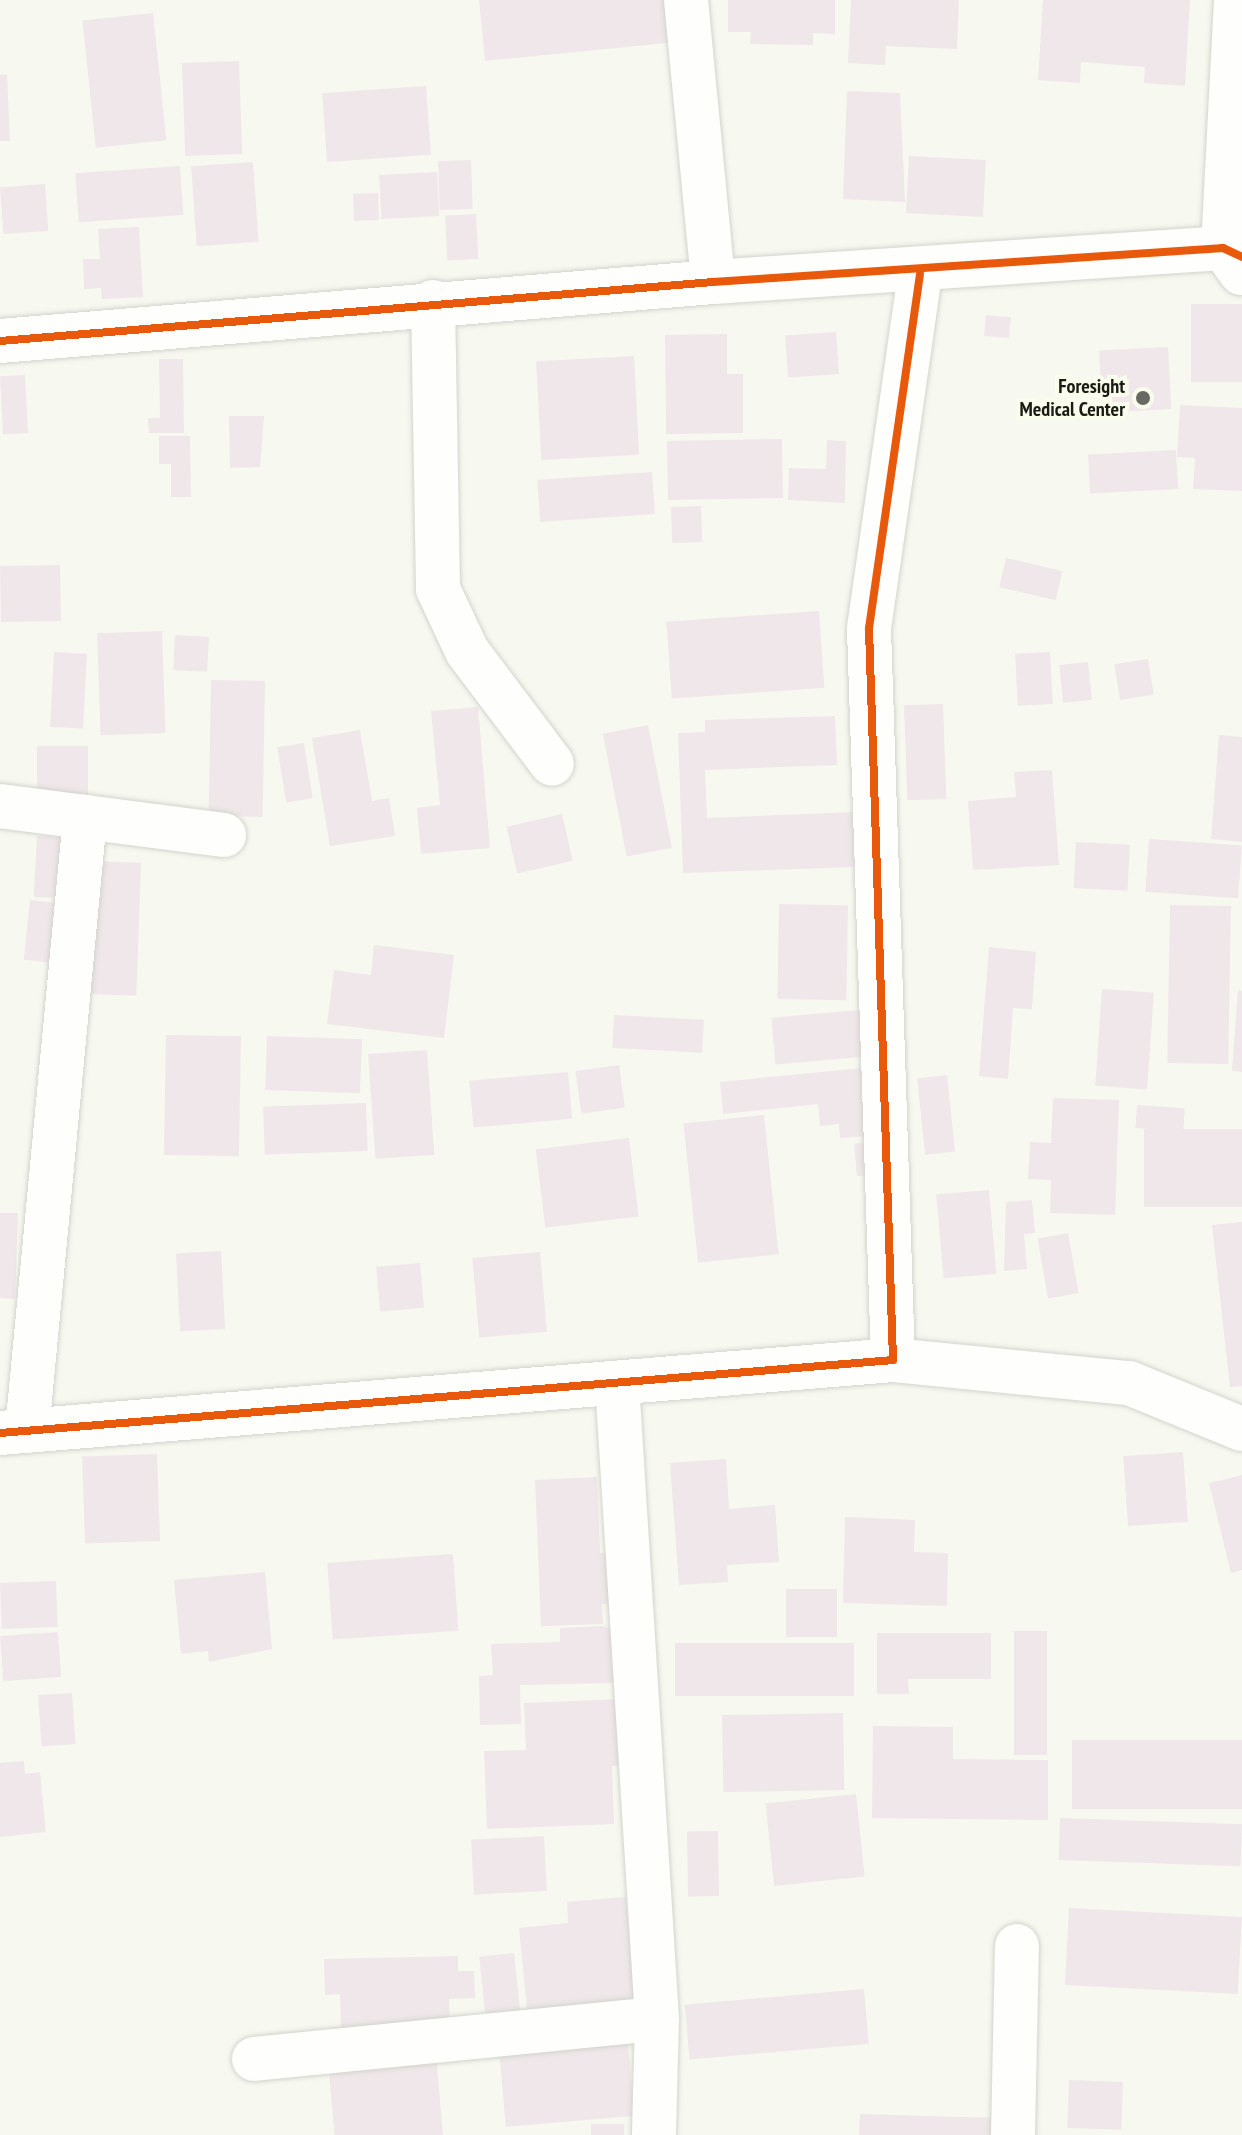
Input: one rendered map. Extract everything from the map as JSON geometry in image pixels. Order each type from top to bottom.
[{"type":"street","points":[[686,0],[713,282]]},
{"type":"street","points":[[0,341],[433,302],[713,282],[1236,260],[1236,0]]},
{"type":"street","points":[[893,1360],[869,628],[920,274]]},
{"type":"street","points":[[433,302],[438,589],[467,651],[552,764]]},
{"type":"street","points":[[0,806],[224,835]]},
{"type":"street","points":[[85,817],[14,1432],[893,1360],[1129,1383],[1242,1429]]},
{"type":"street","points":[[617,1383],[657,2019],[654,2135]]},
{"type":"street","points":[[1013,2135],[1017,1946]]},
{"type":"street","points":[[254,2059],[657,2019]]},
{"type":"building","points":[[479,0],[673,0],[677,42],[485,61]]},
{"type":"building","points":[[728,0],[835,0],[835,34],[813,33],[813,45],[750,44],[751,32],[728,32]]},
{"type":"building","points":[[851,0],[959,0],[957,49],[886,46],[885,65],[848,63]]},
{"type":"building","points":[[1043,0],[1190,0],[1185,86],[1144,83],[1145,67],[1081,62],[1080,83],[1038,80]]},
{"type":"building","points":[[153,13],[166,140],[96,148],[82,20]]},
{"type":"building","points":[[239,61],[242,154],[185,156],[182,63]]},
{"type":"building","points":[[7,74],[10,141],[0,141],[0,75]]},
{"type":"building","points":[[426,86],[431,155],[327,162],[322,93]]},
{"type":"building","points":[[847,91],[900,93],[905,202],[843,199]]},
{"type":"building","points":[[909,156],[986,160],[983,217],[906,213]]},
{"type":"building","points":[[471,160],[473,209],[440,210],[438,161]]},
{"type":"building","points":[[253,162],[259,242],[197,246],[191,166]]},
{"type":"building","points":[[180,166],[183,215],[79,222],[75,173]]},
{"type":"building","points":[[437,172],[439,216],[381,219],[379,175]]},
{"type":"building","points":[[45,184],[48,231],[3,234],[0,187]]},
{"type":"building","points":[[378,193],[379,220],[354,221],[353,194]]},
{"type":"building","points":[[476,214],[478,259],[447,261],[445,216]]},
{"type":"building","points":[[139,227],[143,297],[102,299],[101,288],[84,289],[83,259],[100,259],[98,229]]},
{"type":"building","points":[[1191,304],[1242,304],[1242,382],[1191,382]]},
{"type":"building","points":[[986,315],[1011,317],[1009,338],[984,336]]},
{"type":"building","points":[[836,332],[839,374],[788,377],[785,336]]},
{"type":"building","points":[[727,334],[727,374],[743,374],[743,433],[666,434],[665,335]]},
{"type":"building","points":[[1168,347],[1171,409],[1102,413],[1099,351]]},
{"type":"building","points":[[634,356],[639,455],[541,460],[536,361]]},
{"type":"building","points":[[159,359],[183,359],[184,433],[149,433],[148,418],[160,418]]},
{"type":"building","points":[[25,375],[28,433],[3,434],[0,376]]},
{"type":"building","points":[[1180,405],[1242,408],[1242,491],[1193,489],[1195,458],[1177,457]]},
{"type":"building","points":[[229,416],[264,416],[260,467],[230,468]]},
{"type":"building","points":[[159,436],[190,436],[191,497],[171,497],[171,464],[159,464]]},
{"type":"building","points":[[782,439],[783,498],[668,500],[667,441]]},
{"type":"building","points":[[827,440],[846,441],[845,503],[788,500],[789,468],[826,469]]},
{"type":"building","points":[[1176,450],[1178,489],[1090,494],[1088,455]]},
{"type":"building","points":[[652,472],[655,514],[540,522],[537,480]]},
{"type":"building","points":[[701,506],[702,542],[672,543],[671,507]]},
{"type":"building","points":[[1006,558],[1063,571],[1056,600],[999,587]]},
{"type":"building","points":[[60,565],[61,621],[1,622],[0,566]]},
{"type":"building","points":[[819,611],[824,688],[672,698],[666,622]]},
{"type":"building","points":[[162,631],[166,733],[101,735],[97,633]]},
{"type":"building","points":[[175,635],[209,637],[207,672],[173,670]]},
{"type":"building","points":[[54,652],[87,654],[83,729],[50,727]]},
{"type":"building","points":[[1050,652],[1053,704],[1018,706],[1015,654]]},
{"type":"building","points":[[1148,659],[1154,695],[1120,700],[1114,664]]},
{"type":"building","points":[[1088,662],[1092,700],[1063,703],[1059,665]]},
{"type":"building","points":[[211,680],[265,681],[263,817],[209,816]]},
{"type":"building","points":[[943,704],[946,799],[907,800],[904,705]]},
{"type":"building","points":[[478,707],[490,848],[421,854],[417,808],[440,805],[431,711]]},
{"type":"building","points":[[835,716],[837,765],[705,770],[707,818],[854,812],[856,867],[683,873],[678,733],[705,732],[705,720]]},
{"type":"building","points":[[648,725],[672,848],[627,856],[603,734]]},
{"type":"building","points":[[360,730],[372,801],[389,798],[395,836],[330,846],[312,738]]},
{"type":"building","points":[[1219,735],[1242,737],[1242,842],[1211,839]]},
{"type":"building","points":[[304,743],[313,798],[286,803],[277,747]]},
{"type":"building","points":[[37,746],[88,746],[88,798],[37,798]]},
{"type":"building","points":[[1052,770],[1059,865],[973,870],[968,801],[1016,797],[1014,772]]},
{"type":"building","points":[[562,814],[573,861],[517,874],[506,827]]},
{"type":"building","points":[[37,836],[72,838],[69,899],[34,897]]},
{"type":"building","points":[[1149,839],[1242,845],[1238,898],[1145,892]]},
{"type":"building","points":[[1076,842],[1130,845],[1128,891],[1074,888]]},
{"type":"building","points":[[89,861],[141,863],[136,996],[84,994]]},
{"type":"building","points":[[30,900],[68,904],[62,964],[24,960]]},
{"type":"building","points":[[779,904],[848,905],[846,1000],[777,999]]},
{"type":"building","points":[[1170,905],[1231,906],[1228,1064],[1167,1063]]},
{"type":"building","points":[[374,945],[454,955],[444,1038],[327,1024],[334,970],[371,975]]},
{"type":"building","points":[[989,947],[1036,952],[1032,1009],[1013,1008],[1008,1079],[979,1076]]},
{"type":"building","points":[[1102,989],[1154,993],[1147,1089],[1095,1086]]},
{"type":"building","points":[[1238,990],[1242,991],[1242,1072],[1232,1071]]},
{"type":"building","points":[[859,1010],[863,1057],[775,1064],[771,1018]]},
{"type":"building","points":[[614,1015],[704,1020],[702,1053],[612,1048]]},
{"type":"building","points":[[166,1035],[241,1036],[239,1156],[164,1155]]},
{"type":"building","points":[[267,1036],[362,1039],[360,1093],[265,1090]]},
{"type":"building","points":[[427,1050],[434,1155],[375,1159],[368,1054]]},
{"type":"building","points":[[619,1065],[625,1108],[581,1114],[575,1071]]},
{"type":"building","points":[[862,1068],[869,1136],[840,1138],[839,1124],[820,1126],[818,1104],[723,1114],[720,1082]]},
{"type":"building","points":[[568,1072],[572,1119],[473,1127],[469,1081]]},
{"type":"building","points":[[947,1075],[955,1152],[925,1155],[917,1078]]},
{"type":"building","points":[[1053,1098],[1119,1100],[1115,1215],[1050,1213],[1051,1180],[1028,1179],[1030,1142],[1051,1143]]},
{"type":"building","points":[[366,1103],[368,1151],[265,1155],[263,1107]]},
{"type":"building","points":[[1137,1105],[1185,1108],[1183,1131],[1135,1128]]},
{"type":"building","points":[[764,1115],[779,1254],[698,1263],[683,1123]]},
{"type":"building","points":[[1144,1129],[1242,1129],[1242,1207],[1144,1207]]},
{"type":"building","points":[[629,1138],[639,1216],[545,1228],[536,1149]]},
{"type":"building","points":[[871,1142],[874,1175],[857,1176],[854,1143]]},
{"type":"building","points":[[989,1190],[996,1274],[944,1278],[936,1195]]},
{"type":"building","points":[[1032,1200],[1035,1233],[1024,1234],[1027,1269],[1004,1271],[1006,1202]]},
{"type":"building","points":[[0,1213],[18,1213],[15,1299],[0,1298]]},
{"type":"building","points":[[1242,1222],[1242,1386],[1230,1387],[1212,1225]]},
{"type":"building","points":[[1068,1233],[1079,1293],[1048,1298],[1037,1238]]},
{"type":"building","points":[[221,1251],[225,1329],[180,1331],[176,1253]]},
{"type":"building","points":[[540,1252],[547,1332],[479,1338],[472,1258]]},
{"type":"building","points":[[420,1263],[424,1308],[380,1312],[376,1267]]},
{"type":"building","points":[[1183,1452],[1188,1522],[1128,1526],[1123,1456]]},
{"type":"building","points":[[157,1454],[160,1541],[85,1544],[82,1457]]},
{"type":"building","points":[[726,1459],[729,1509],[775,1505],[779,1562],[727,1565],[728,1582],[679,1585],[670,1463]]},
{"type":"building","points":[[1242,1475],[1242,1570],[1231,1573],[1209,1483]]},
{"type":"building","points":[[597,1477],[600,1553],[616,1553],[617,1603],[602,1604],[603,1624],[541,1626],[535,1480]]},
{"type":"building","points":[[845,1517],[915,1520],[914,1552],[948,1553],[947,1606],[843,1603]]},
{"type":"building","points":[[453,1554],[458,1631],[333,1640],[327,1563]]},
{"type":"building","points":[[265,1572],[272,1649],[209,1662],[208,1651],[181,1654],[174,1580]]},
{"type":"building","points":[[56,1581],[58,1627],[2,1629],[0,1583]]},
{"type":"building","points":[[786,1589],[837,1589],[837,1637],[786,1637]]},
{"type":"building","points":[[603,1626],[617,1632],[619,1683],[520,1685],[521,1724],[480,1725],[479,1676],[493,1675],[491,1644],[560,1642],[560,1628]]},
{"type":"building","points":[[1014,1631],[1047,1631],[1047,1755],[1014,1755]]},
{"type":"building","points":[[58,1632],[61,1677],[3,1681],[0,1636]]},
{"type":"building","points":[[877,1633],[991,1633],[991,1679],[908,1679],[909,1694],[877,1694]]},
{"type":"building","points":[[675,1643],[854,1643],[854,1696],[675,1696]]},
{"type":"building","points":[[72,1693],[76,1744],[42,1746],[38,1695]]},
{"type":"building","points":[[621,1699],[624,1765],[612,1766],[614,1824],[487,1829],[484,1751],[526,1750],[524,1703]]},
{"type":"building","points":[[843,1713],[844,1790],[723,1792],[722,1715]]},
{"type":"building","points":[[873,1726],[953,1727],[953,1759],[1048,1760],[1048,1820],[872,1818]]},
{"type":"building","points":[[1072,1740],[1242,1740],[1242,1809],[1072,1809]]},
{"type":"building","points":[[24,1761],[25,1774],[40,1772],[46,1832],[0,1837],[0,1763]]},
{"type":"building","points":[[856,1794],[865,1877],[774,1886],[765,1804]]},
{"type":"building","points":[[1060,1818],[1242,1824],[1240,1866],[1059,1860]]},
{"type":"building","points":[[718,1831],[719,1896],[688,1897],[687,1832]]},
{"type":"building","points":[[544,1836],[547,1891],[474,1895],[471,1840]]},
{"type":"building","points":[[626,1897],[636,2010],[528,2019],[519,1928],[568,1923],[567,1902]]},
{"type":"building","points":[[1069,1908],[1242,1917],[1238,1994],[1065,1985]]},
{"type":"building","points":[[514,1953],[522,2032],[487,2035],[479,1957]]},
{"type":"building","points":[[458,1956],[458,1971],[474,1971],[475,1998],[449,1999],[450,2028],[341,2030],[340,1994],[325,1995],[324,1959]]},
{"type":"building","points":[[864,1989],[869,2044],[689,2059],[685,2005]]},
{"type":"building","points":[[627,2032],[634,2116],[506,2127],[498,2043]]},
{"type":"building","points":[[436,2055],[443,2135],[335,2135],[328,2064]]},
{"type":"building","points":[[1069,2080],[1123,2082],[1121,2130],[1067,2128]]},
{"type":"building","points":[[860,2114],[999,2118],[999,2135],[859,2135]]},
{"type":"building","points":[[591,2124],[624,2124],[624,2135],[591,2135]]},
{"type":"cycle path","points":[[0,341],[713,282],[1223,248],[1242,257]]},
{"type":"cycle path","points":[[0,1433],[893,1360],[869,628],[920,274]]},
{"type":"place","name":"Foresight Medical Center","points":[[1143,398]]}]
